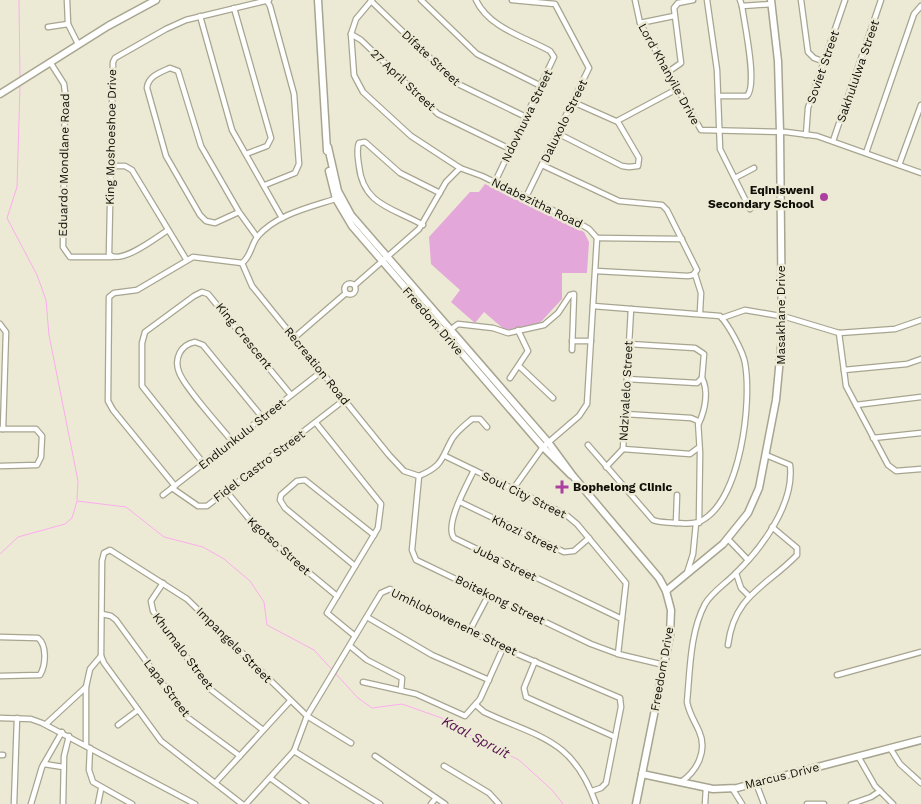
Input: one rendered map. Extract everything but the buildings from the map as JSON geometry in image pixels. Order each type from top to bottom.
[{"type":"street","points":[[67,0],[68,24],[78,44]]},
{"type":"street","points":[[0,94],[146,2],[156,0]]},
{"type":"street","name":"King Moshoeshoe Drive","points":[[112,257],[110,254],[110,166],[114,60],[166,28],[200,16],[268,0],[294,94],[299,164],[294,173],[265,185]]},
{"type":"street","name":"Freedom Drive","points":[[318,0],[329,176],[338,198],[384,260],[645,560],[666,591],[671,627],[636,804]]},
{"type":"street","points":[[294,338],[346,293],[354,293],[355,285],[423,225],[440,193],[450,178],[460,168],[410,136],[360,88],[354,75],[351,34],[356,19],[371,0]]},
{"type":"street","name":"Difate Street","points":[[371,0],[456,83],[526,117]]},
{"type":"street","points":[[421,0],[477,54],[541,86]]},
{"type":"street","name":"Ndovhuwa Street","points":[[476,0],[486,14],[503,28],[552,53],[553,62],[495,182]]},
{"type":"street","name":"Daluxolo Street","points":[[512,0],[553,3],[559,9],[588,65],[588,72],[526,197]]},
{"type":"street","name":"Lord Khanyile Drive","points":[[636,0],[640,23],[697,128],[704,132],[780,132],[806,135],[833,141],[921,173]]},
{"type":"street","points":[[668,72],[681,63],[674,8],[678,3],[693,0]]},
{"type":"street","points":[[707,0],[717,70],[720,152],[750,209]]},
{"type":"street","points":[[718,96],[747,96],[750,92],[751,69],[740,0]]},
{"type":"street","points":[[801,0],[808,52],[814,58],[825,62]]},
{"type":"street","name":"Soviet Street","points":[[806,135],[808,108],[845,0]]},
{"type":"street","name":"Sakhululwa Street","points":[[833,141],[881,0]]},
{"type":"street","points":[[742,6],[771,2]]},
{"type":"street","name":"Masakhane Drive","points":[[666,591],[728,539],[742,523],[753,502],[766,455],[780,375],[782,316],[778,61],[771,2]]},
{"type":"street","points":[[866,153],[914,14],[921,6]]},
{"type":"street","points":[[234,8],[271,138],[267,146],[246,154]]},
{"type":"street","points":[[200,16],[229,121],[282,218]]},
{"type":"street","points":[[640,23],[674,16]]},
{"type":"street","points":[[48,27],[68,24]]},
{"type":"street","name":"27 April Street","points":[[351,34],[361,40],[438,114],[510,149]]},
{"type":"street","name":"Eduardo Mondlane Road","points":[[50,62],[64,84],[66,92],[63,247],[70,257],[112,257]]},
{"type":"street","points":[[239,212],[215,223],[206,220],[200,215],[166,156],[147,88],[148,82],[152,77],[170,68],[178,71],[201,146],[239,212],[257,237]]},
{"type":"street","points":[[617,121],[677,89]]},
{"type":"street","points":[[557,133],[622,166],[637,166],[639,158],[627,134],[617,121],[573,102]]},
{"type":"street","points":[[899,165],[921,105]]},
{"type":"street","points":[[423,225],[376,201],[368,194],[360,178],[357,149],[359,143],[362,141],[367,143],[400,174],[440,193]]},
{"type":"street","points":[[542,165],[619,201],[662,205],[667,210],[697,268],[696,274],[701,293],[700,312]]},
{"type":"street","points":[[110,166],[125,166],[132,170],[186,259]]},
{"type":"street","name":"Ndabezitha Road","points":[[460,168],[495,182],[588,228],[597,238]]},
{"type":"street","points":[[735,178],[754,168]]},
{"type":"street","points":[[173,487],[108,401],[108,305],[112,294],[137,290],[186,259],[198,256],[242,263],[246,260],[257,237],[282,218],[338,198]]},
{"type":"street","points":[[112,257],[126,256],[168,230]]},
{"type":"street","points":[[513,489],[545,445],[579,416],[586,407],[597,238],[682,239]]},
{"type":"street","name":"Freedom Drive","points":[[384,260],[449,331],[545,445]]},
{"type":"street","name":"Recreation Road","points":[[242,263],[252,286],[398,466],[409,474],[419,476]]},
{"type":"street","points":[[596,271],[688,276],[696,274]]},
{"type":"street","points":[[346,293],[345,288],[347,284],[355,285]]},
{"type":"street","name":"King Crescent","points":[[204,464],[142,386],[143,338],[154,325],[198,293],[208,294],[291,395]]},
{"type":"street","points":[[449,331],[458,324],[493,328],[507,333],[546,324],[561,309],[570,295],[574,294],[572,350]]},
{"type":"street","points":[[588,445],[651,519],[658,522],[697,523],[717,507],[732,478],[746,411],[744,360],[722,318],[716,314],[700,312],[593,306]]},
{"type":"street","name":"Ndzivalelo Street","points":[[606,467],[623,449],[631,309]]},
{"type":"street","points":[[722,318],[742,310],[782,316],[840,334],[895,329],[921,320]]},
{"type":"street","points":[[0,324],[6,332],[2,429],[38,430],[42,436],[41,457],[37,465],[0,466]]},
{"type":"street","points":[[510,378],[528,350],[518,330]]},
{"type":"street","points":[[840,334],[846,386],[891,470],[921,469]]},
{"type":"street","points":[[572,341],[591,341]]},
{"type":"street","points":[[232,441],[179,374],[177,359],[183,348],[195,342],[203,346],[262,417]]},
{"type":"street","points":[[629,344],[700,349],[704,354],[702,378],[706,387],[704,412],[699,423],[697,523],[687,574]]},
{"type":"street","points":[[844,370],[907,364],[921,359]]},
{"type":"street","points":[[518,366],[553,398]]},
{"type":"street","name":"Endlunkulu Street","points":[[163,495],[321,372]]},
{"type":"street","points":[[627,379],[696,383],[702,378]]},
{"type":"street","points":[[856,405],[921,397]]},
{"type":"street","name":"Fidel Castro Street","points":[[173,487],[201,507],[207,506],[344,400]]},
{"type":"street","points":[[625,414],[692,418],[699,423]]},
{"type":"street","points":[[419,476],[436,468],[445,456],[453,437],[472,419],[478,418],[487,427]]},
{"type":"street","points":[[316,423],[380,502],[379,525],[328,610],[327,615],[355,636]]},
{"type":"street","points":[[873,438],[921,433]]},
{"type":"street","points":[[623,449],[690,454],[698,448]]},
{"type":"street","points":[[680,783],[694,772],[702,752],[701,737],[688,710],[687,702],[693,645],[700,618],[706,603],[736,573],[767,537],[782,508],[790,467],[788,462],[766,455]]},
{"type":"street","name":"Soul City Street","points":[[445,456],[568,516],[589,538],[625,581],[626,589],[618,654]]},
{"type":"street","name":"Juba Street","points":[[474,470],[450,529],[456,540],[622,619]]},
{"type":"street","name":"Boitekong Street","points":[[419,476],[412,550],[414,558],[591,644],[618,654],[664,665]]},
{"type":"street","points":[[355,566],[285,508],[280,500],[281,495],[297,482],[305,480],[374,535]]},
{"type":"street","name":"Kgotso Street","points":[[226,491],[260,532],[337,596]]},
{"type":"street","points":[[676,523],[677,495]]},
{"type":"street","name":"Khozi Street","points":[[460,502],[564,552],[574,551],[589,538]]},
{"type":"street","points":[[728,645],[740,606],[796,555],[797,548],[772,527]]},
{"type":"street","points":[[728,539],[748,560]]},
{"type":"street","name":"Impangele Street","points":[[102,614],[102,557],[107,551],[114,552],[163,583],[198,609],[307,716],[351,743]]},
{"type":"street","points":[[736,573],[741,588],[749,596]]},
{"type":"street","name":"Khumalo Street","points":[[163,583],[151,601],[153,611],[210,689],[262,730]]},
{"type":"street","name":"Umhlobowenene Street","points":[[294,751],[307,716],[339,666],[382,591],[390,589],[503,648],[620,698],[622,707],[605,785],[592,791]]},
{"type":"street","points":[[470,630],[488,594]]},
{"type":"street","points":[[102,614],[101,656],[138,710],[165,744],[244,804],[294,751],[380,804]]},
{"type":"street","name":"Lapa Street","points":[[102,614],[116,620],[187,716],[240,756]]},
{"type":"street","points":[[367,617],[432,655],[489,680]]},
{"type":"street","points":[[0,637],[38,638],[43,642],[44,648],[43,669],[40,675],[0,676]]},
{"type":"street","points":[[350,646],[367,660],[402,678],[401,690]]},
{"type":"street","points":[[363,682],[401,690],[422,697],[463,716],[468,715],[480,699],[503,648]]},
{"type":"street","points":[[837,675],[921,652]]},
{"type":"street","points":[[101,656],[90,669],[86,687],[90,775],[93,782],[101,788],[132,804]]},
{"type":"street","points":[[535,661],[523,690],[526,697],[615,737]]},
{"type":"street","points":[[46,724],[86,687]]},
{"type":"street","points":[[216,782],[290,701]]},
{"type":"street","points":[[476,705],[479,709],[493,716],[550,740],[571,759],[592,791],[596,804]]},
{"type":"street","points":[[118,725],[138,710]]},
{"type":"street","points":[[0,718],[31,719],[46,724],[195,804]]},
{"type":"street","points":[[14,804],[17,718]]},
{"type":"street","points":[[32,804],[44,764],[62,732]]},
{"type":"street","points":[[63,804],[63,767],[69,736]]},
{"type":"street","name":"Marcus Drive","points":[[642,774],[706,788],[732,788],[921,740]]},
{"type":"street","points":[[890,748],[900,764],[921,783]]},
{"type":"street","points":[[375,756],[445,804]]},
{"type":"street","points":[[858,756],[880,791],[892,804]]},
{"type":"street","points":[[44,764],[63,767]]},
{"type":"street","points":[[444,766],[489,793],[499,804]]},
{"type":"street","points":[[270,778],[306,804]]},
{"type":"street","points":[[756,783],[764,804]]},
{"type":"street","points":[[98,804],[101,788]]},
{"type":"street","points":[[705,804],[706,788]]},
{"type":"street","points":[[732,788],[742,804]]},
{"type":"street","points":[[851,804],[872,797],[880,791]]},
{"type":"street","points":[[294,804],[298,798]]},
{"type":"street","points":[[431,804],[436,798]]},
{"type":"street","points":[[807,804],[824,804]]},
{"type":"shaded area","points":[[485,184],[584,232],[589,242],[587,273],[562,273],[562,299],[539,324],[505,330],[484,312],[475,323],[451,302],[460,290],[431,264],[429,237],[470,192],[479,192]]},
{"type":"waterway","points":[[19,0],[20,79]]},
{"type":"waterway","points":[[20,86],[17,187],[7,218],[37,275],[46,300],[49,335],[78,481],[77,500]]},
{"type":"waterway","name":"Kaal Spruit","points":[[0,554],[18,537],[65,524],[72,518],[77,501],[126,507],[164,537],[203,547],[224,559],[250,581],[264,602],[267,625],[314,650],[358,698],[372,708],[402,704],[450,721],[476,739],[519,760],[552,790],[563,804]]},
{"type":"place","name":"Eqinisweni Secondary School","points":[[824,197]]},
{"type":"place","name":"Bophelong Clinic","points":[[562,487]]}]
